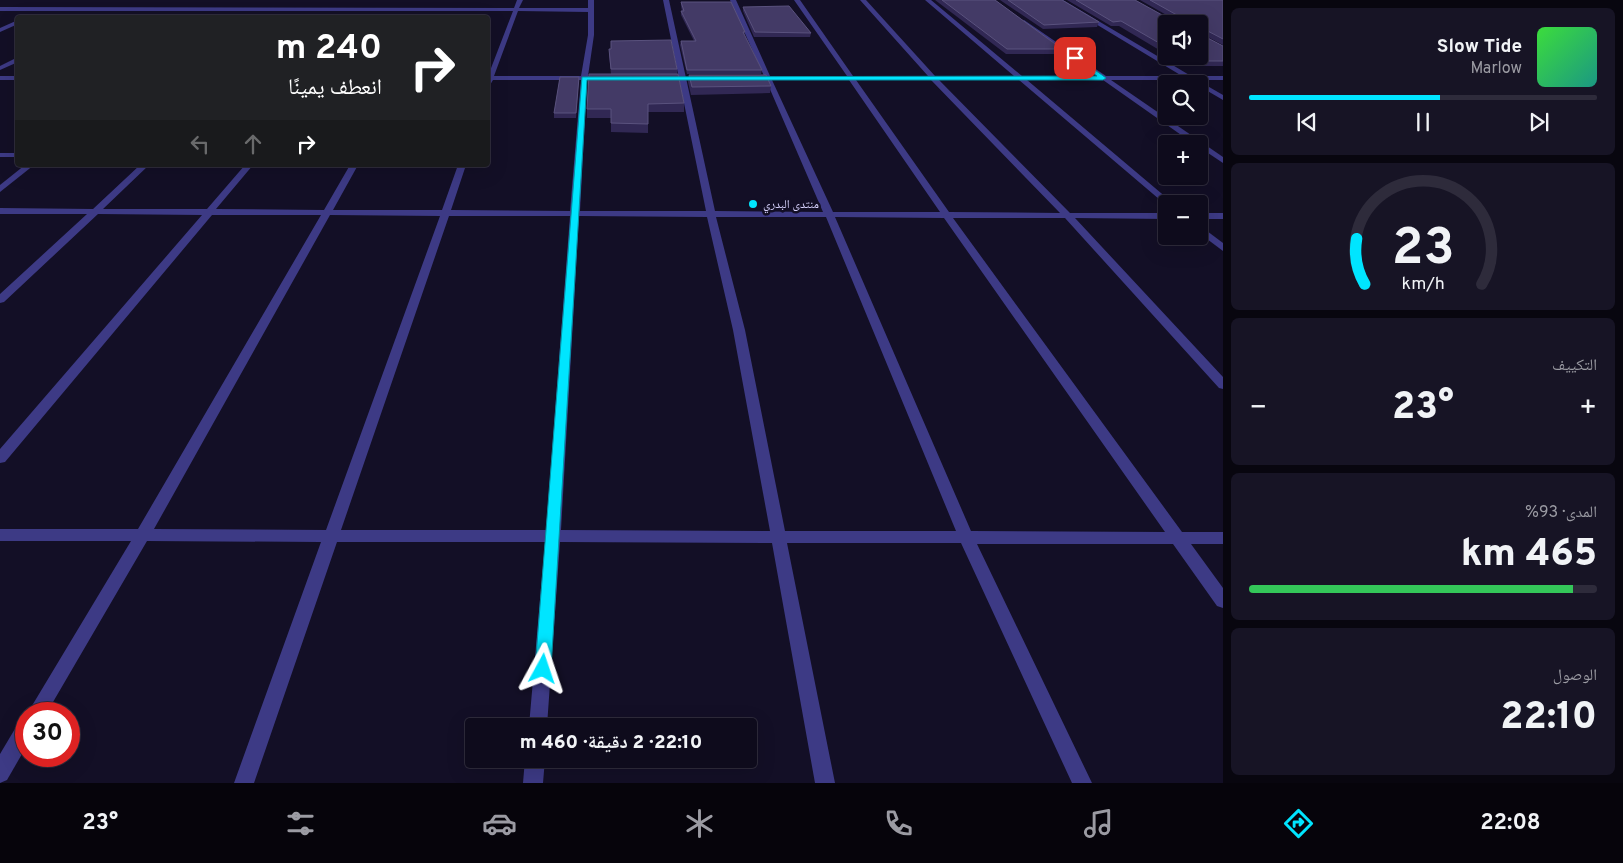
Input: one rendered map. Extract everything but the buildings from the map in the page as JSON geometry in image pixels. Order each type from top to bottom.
[{"type":"street","points":[[100,15],[128,0]]},
{"type":"street","points":[[170,15],[192,0]]},
{"type":"street","points":[[238,15],[258,0]]},
{"type":"street","points":[[490,75],[520,0]]},
{"type":"street","points":[[666,0],[718,248],[739,330],[777,537],[826,783]]},
{"type":"street","points":[[733,0],[829,214],[966,537],[1082,783]]},
{"type":"street","points":[[797,0],[946,215],[1223,601]]},
{"type":"street","points":[[862,0],[933,78],[1068,216],[1223,385]]},
{"type":"street","points":[[928,0],[1159,195]]},
{"type":"street","points":[[1059,0],[1186,75]]},
{"type":"street","points":[[33,15],[57,3]]},
{"type":"street","points":[[309,15],[319,5]]},
{"type":"street","points":[[0,9],[314,10],[451,7],[516,10],[591,5],[591,35],[584,78],[554,536],[539,718]]},
{"type":"street","points":[[378,15],[385,7]]},
{"type":"street","points":[[446,15],[451,7]]},
{"type":"street","points":[[1019,18],[1186,135]]},
{"type":"street","points":[[0,30],[15,23]]},
{"type":"street","points":[[0,68],[15,60]]},
{"type":"street","points":[[0,78],[15,78]]},
{"type":"street","points":[[490,78],[614,78]]},
{"type":"street","points":[[750,78],[1158,78]]},
{"type":"street","points":[[1208,78],[1223,78]]},
{"type":"street","points":[[1208,89],[1223,98]]},
{"type":"street","points":[[1208,150],[1223,160]]},
{"type":"street","points":[[0,155],[15,155]]},
{"type":"street","points":[[0,188],[27,167]]},
{"type":"street","points":[[0,300],[142,167]]},
{"type":"street","points":[[0,458],[247,167]]},
{"type":"street","points":[[43,702],[142,536],[353,167]]},
{"type":"street","points":[[244,783],[461,167]]},
{"type":"street","points":[[0,211],[1158,216]]},
{"type":"street","points":[[1208,216],[1223,216]]},
{"type":"street","points":[[1208,236],[1223,248]]},
{"type":"street","points":[[0,536],[1223,538]]},
{"type":"street","points":[[0,773],[15,748]]},
{"type":"street","points":[[533,783],[534,768]]},
{"type":"place","name":"منتدى البدري","points":[[753,204]]},
{"type":"route","points":[[543,669],[554,536],[584,78],[1103,78],[1075,58]]}]
